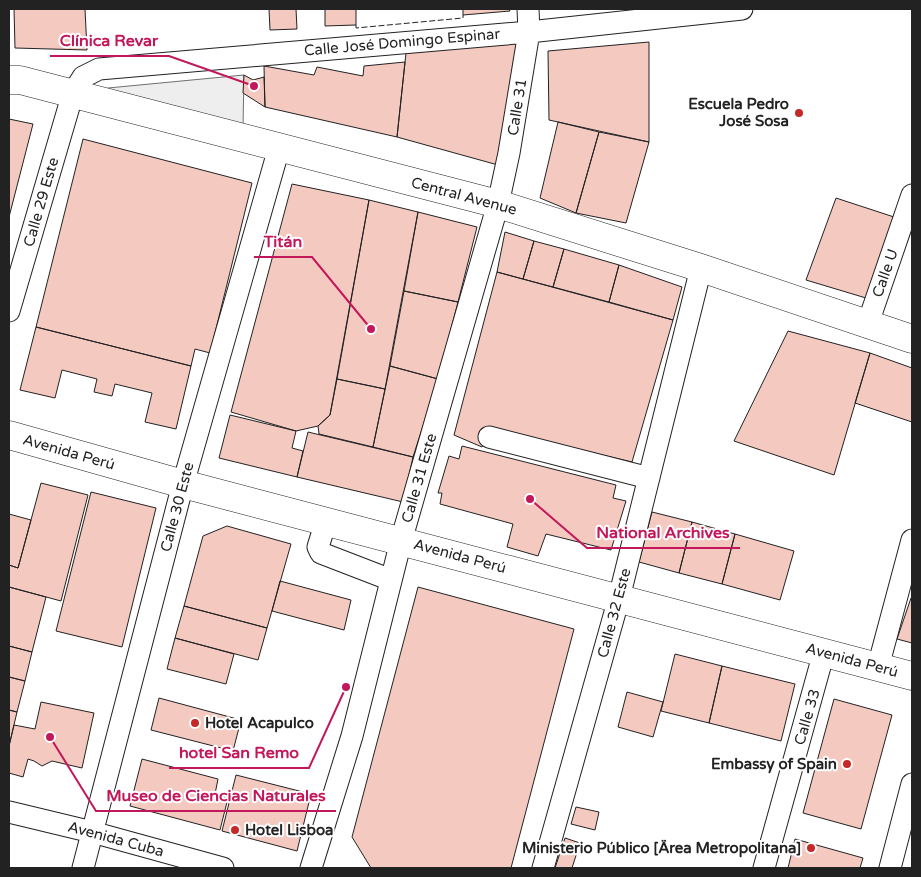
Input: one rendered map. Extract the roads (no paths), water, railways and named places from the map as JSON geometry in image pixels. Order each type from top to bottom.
[{"type":"main road","name":"Central Avenue","points":[[9,80],[20,80],[73,93],[498,204],[702,268],[912,339]]},
{"type":"main road","name":"Avenida Perú","points":[[9,435],[182,484],[912,676]]},
{"type":"street","name":"Calle 31","points":[[498,204],[509,153],[529,32],[528,9]]},
{"type":"street","name":"Calle José Domingo Espinar","points":[[73,93],[83,77],[99,69],[529,32],[742,9]]},
{"type":"street","name":"Calle 29 Este","points":[[9,311],[73,93]]},
{"type":"street","name":"Calle 30 Este","points":[[83,868],[182,484],[279,148]]},
{"type":"street","name":"Calle U","points":[[868,323],[906,231],[912,195]]},
{"type":"street","name":"Calle 31 Este","points":[[311,868],[352,736],[401,541],[498,204]]},
{"type":"street","name":"Calle 32 Este","points":[[543,868],[619,598],[702,268]]},
{"type":"street","points":[[490,437],[649,478]]},
{"type":"street","points":[[326,521],[318,547],[320,553],[391,580]]},
{"type":"street","points":[[878,666],[912,540]]},
{"type":"street","name":"Calle 33","points":[[764,868],[824,652]]},
{"type":"street","points":[[890,868],[912,784]]},
{"type":"street","name":"Avenida Cuba","points":[[9,812],[92,832],[223,868]]},
{"type":"place","name":"Clínica Revar","points":[[254,86]]},
{"type":"place","name":"Escuela Pedro José Sosa","points":[[799,113]]},
{"type":"place","name":"Titán","points":[[371,329]]},
{"type":"place","name":"National Archives","points":[[530,499]]},
{"type":"place","name":"hotel San Remo","points":[[346,687]]},
{"type":"place","name":"Hotel Acapulco","points":[[195,723]]},
{"type":"place","name":"Museo de Ciencias Naturales","points":[[50,737]]},
{"type":"place","name":"Embassy of Spain","points":[[847,764]]},
{"type":"place","name":"Hotel Lisboa","points":[[235,830]]},
{"type":"place","name":"Ministerio Público [Ärea Metropolitana]","points":[[811,848]]}]
